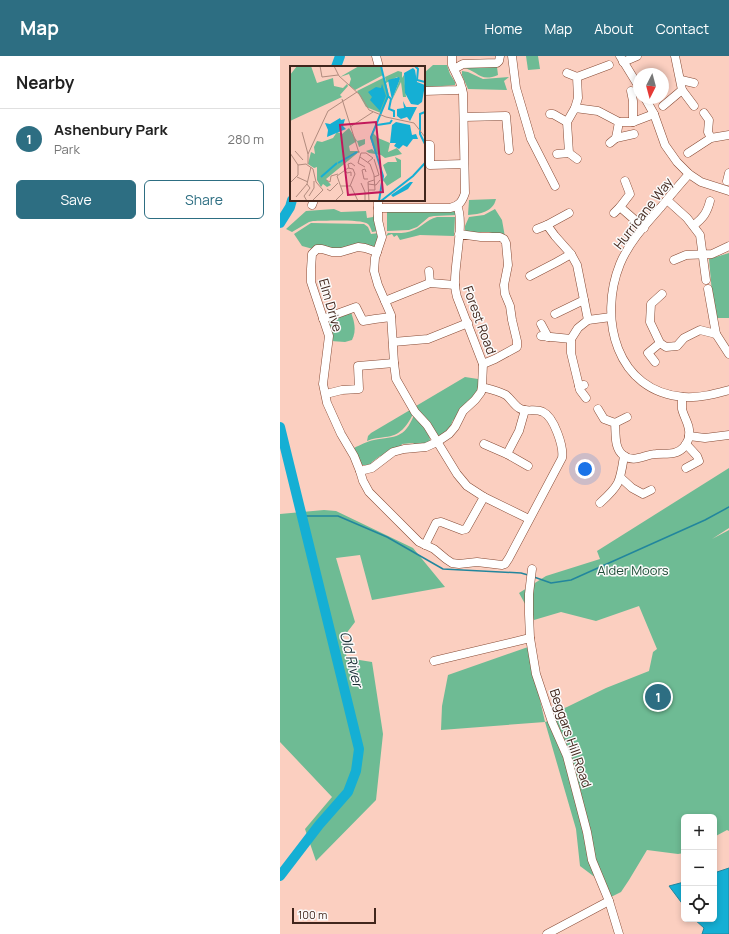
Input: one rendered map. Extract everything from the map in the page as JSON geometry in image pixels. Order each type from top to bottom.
[{"type":"street","points":[[376,56],[379,66]]},
{"type":"street","points":[[452,56],[454,69],[462,89],[465,193],[458,206],[450,208],[378,204],[378,220],[382,238],[374,262],[375,278],[391,318],[396,378],[415,412],[427,425],[463,482],[470,489],[529,519],[562,458],[563,451],[560,441],[549,417],[541,411],[518,408],[505,395],[482,387]]},
{"type":"street","points":[[454,69],[463,64],[497,63],[500,56]]},
{"type":"street","points":[[512,56],[516,88],[531,139],[555,186]]},
{"type":"street","points":[[633,84],[622,59],[637,56]]},
{"type":"street","points":[[675,56],[682,90],[694,106]]},
{"type":"street","points":[[566,73],[577,77],[609,65]]},
{"type":"street","points":[[577,77],[578,98],[575,108],[566,122],[569,152],[577,159]]},
{"type":"street","points":[[681,80],[694,83]]},
{"type":"street","points":[[425,91],[462,89]]},
{"type":"street","points":[[663,106],[682,90]]},
{"type":"street","points":[[633,104],[633,122]]},
{"type":"street","points":[[648,104],[654,114],[665,145],[677,162],[689,174],[706,184],[729,191]]},
{"type":"street","points":[[575,108],[598,111],[620,122],[633,122],[654,114]]},
{"type":"street","points":[[704,113],[709,120],[708,132],[711,138]]},
{"type":"street","points":[[550,114],[553,114],[566,122]]},
{"type":"street","points":[[464,117],[506,116],[509,150]]},
{"type":"street","points":[[620,122],[613,141],[634,134]]},
{"type":"street","points":[[688,153],[711,138],[729,135]]},
{"type":"street","points":[[425,145],[430,145],[430,165],[464,164]]},
{"type":"street","points":[[557,154],[569,152]]},
{"type":"street","name":"Hurricane Way","points":[[689,174],[644,228],[629,248],[620,265],[612,292],[611,316],[614,338],[625,362],[634,374],[656,390],[682,397],[703,396],[729,390]]},
{"type":"street","points":[[625,181],[630,194],[617,210],[644,228]]},
{"type":"street","points":[[667,200],[694,225],[700,235],[706,280]]},
{"type":"street","points":[[694,225],[702,219],[708,211],[710,201]]},
{"type":"street","name":"Forest Road","points":[[458,206],[459,234],[455,285],[457,297],[483,364],[515,349],[517,344],[510,306],[505,294],[504,285],[508,265],[506,243],[504,239],[500,237],[481,237],[459,234]]},
{"type":"street","points":[[537,229],[569,213]]},
{"type":"street","points":[[547,225],[571,254],[577,265],[588,320]]},
{"type":"street","points":[[674,260],[686,255],[712,254],[729,246]]},
{"type":"street","name":"Elm Drive","points":[[377,252],[358,247],[341,252],[320,249],[313,252],[310,279],[329,336],[323,384],[327,403],[341,434],[354,456],[362,481],[373,497],[413,538],[438,551],[452,563],[459,564],[476,562],[502,565],[507,561],[529,519]]},
{"type":"street","points":[[530,276],[559,265],[571,254]]},
{"type":"street","points":[[429,271],[430,283]]},
{"type":"street","points":[[385,301],[430,283],[455,285]]},
{"type":"street","points":[[708,289],[716,334],[729,354]]},
{"type":"street","points":[[662,294],[651,304],[646,323],[660,343],[666,347],[677,346],[684,338],[700,330],[716,334]]},
{"type":"street","points":[[555,314],[584,300]]},
{"type":"street","points":[[324,319],[356,307],[363,321],[391,318]]},
{"type":"street","points":[[586,398],[580,390],[582,386],[573,374],[570,353],[571,339],[578,328],[588,320],[611,316]]},
{"type":"street","points":[[394,342],[428,339],[468,323]]},
{"type":"street","points":[[541,324],[548,338],[571,339]]},
{"type":"street","points":[[655,362],[646,351],[660,343]]},
{"type":"street","points":[[326,394],[342,390],[358,389],[358,366],[394,363]]},
{"type":"street","points":[[360,471],[372,468],[393,452],[404,449],[426,447],[437,442],[452,431],[463,411],[475,400],[482,387],[483,364]]},
{"type":"street","points":[[615,423],[617,447],[624,456],[632,459],[642,459],[654,454],[670,454],[681,451],[688,440],[689,426],[682,410],[682,397]]},
{"type":"street","points":[[598,409],[604,419],[615,423],[627,417]]},
{"type":"street","points":[[507,454],[519,431],[525,410]]},
{"type":"street","points":[[688,440],[705,438],[724,432]]},
{"type":"street","points":[[686,468],[701,463],[688,440]]},
{"type":"street","points":[[484,444],[507,454],[528,466]]},
{"type":"street","points":[[600,503],[615,490],[621,478],[624,456]]},
{"type":"street","points":[[621,478],[632,488],[643,494],[651,490]]},
{"type":"street","points":[[425,545],[436,523],[438,522],[462,530],[466,529],[484,497]]},
{"type":"street","name":"Beggars Hill Road","points":[[532,568],[529,594],[530,638],[536,674],[552,722],[567,756],[585,824],[592,860],[609,901],[619,934]]},
{"type":"street","points":[[434,661],[530,638]]},
{"type":"street","points":[[547,934],[609,901]]},
{"type":"green space","points":[[526,56],[538,56],[540,69],[528,70]]},
{"type":"green space","points":[[433,65],[447,65],[455,85],[425,87],[425,72]]},
{"type":"green space","points":[[497,67],[498,75],[487,78],[463,68]]},
{"type":"green space","points":[[462,71],[468,72],[483,79],[509,77],[504,81],[507,90],[468,89],[462,75]]},
{"type":"green space","points":[[496,199],[489,210],[468,215],[469,200]]},
{"type":"green space","points":[[334,209],[341,212],[366,211],[367,218],[373,217],[375,214],[379,231],[372,232],[368,224],[358,221],[313,221],[292,232],[286,229],[306,211]]},
{"type":"green space","points":[[495,209],[502,220],[505,237],[489,232],[465,232],[465,226],[469,217],[484,215]]},
{"type":"green space","points":[[387,210],[454,210],[457,215],[429,217],[417,227],[409,230],[387,231]]},
{"type":"green space","points":[[437,217],[455,217],[454,236],[420,235],[400,240],[397,235],[394,237],[392,234],[386,236],[388,233],[411,231]]},
{"type":"green space","points":[[311,223],[364,224],[368,227],[371,234],[379,233],[375,248],[360,245],[358,243],[347,247],[346,249],[313,249],[302,246],[294,234]]},
{"type":"green space","points":[[729,253],[729,318],[717,318],[712,293],[709,259]]},
{"type":"green space","points":[[351,312],[355,329],[352,340],[345,342],[331,341],[328,322]]},
{"type":"green space","points":[[465,377],[478,379],[478,390],[456,419],[453,420],[448,432],[439,437],[421,415],[416,406]]},
{"type":"green space","points":[[410,410],[413,414],[402,430],[395,435],[367,441],[368,436],[371,433]]},
{"type":"green space","points":[[414,415],[427,431],[430,442],[417,446],[413,443],[402,444],[401,446],[380,456],[371,464],[367,466],[361,465],[354,448],[364,443],[398,435],[407,428]]},
{"type":"green space","name":"Alder Moors","points":[[729,468],[729,528],[712,539],[729,530],[729,831],[727,830],[717,835],[717,814],[681,814],[681,854],[647,850],[621,892],[605,900],[596,878],[580,866],[576,829],[545,722],[566,715],[562,709],[606,688],[649,671],[653,652],[657,649],[639,606],[596,621],[561,612],[534,620],[519,593],[546,576],[600,559],[597,551]]},
{"type":"green space","points":[[324,510],[336,511],[413,548],[445,587],[372,600],[360,555],[336,558],[355,622],[342,639],[347,658],[372,662],[383,734],[376,800],[316,861],[305,829],[332,797],[280,742],[280,514]]},
{"type":"green space","points":[[528,647],[545,722],[441,730],[442,706],[448,675]]},
{"type":"water","points":[[729,868],[729,934],[702,934],[704,928],[697,922],[717,922],[717,872]]},
{"type":"water","points":[[681,883],[681,902],[669,886]]},
{"type":"waterway","name":"Old River","points":[[336,66],[340,56]]},
{"type":"waterway","name":"Old River","points":[[280,223],[290,207],[292,201]]},
{"type":"waterway","name":"Old River","points":[[280,427],[359,749],[356,771],[348,792],[319,825],[280,876]]},
{"type":"waterway","points":[[534,577],[551,583],[571,580],[705,520],[729,507]]},
{"type":"waterway","points":[[302,516],[338,516],[387,537],[443,569],[521,573],[528,575]]},
{"type":"place","name":"Ashenbury Park","points":[[658,697]]}]
